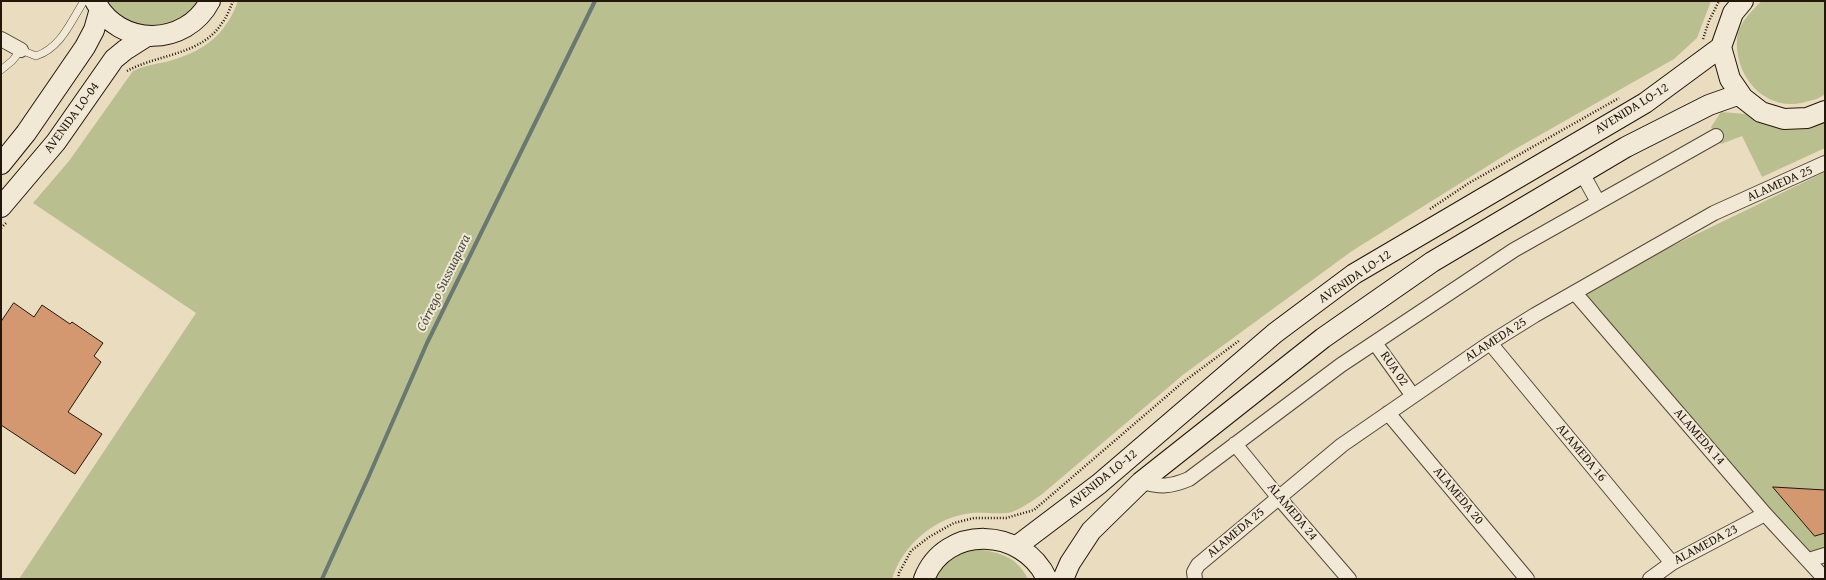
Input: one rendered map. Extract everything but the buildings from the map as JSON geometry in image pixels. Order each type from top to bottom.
[{"type":"street","points":[[93,4],[120,28],[135,34],[147,36],[168,35],[186,27],[199,16],[210,1]]},
{"type":"street","points":[[1,164],[26,133],[85,48],[94,30],[93,4]]},
{"type":"street","points":[[1737,5],[1721,47],[1730,79],[1740,94],[1762,112],[1784,119],[1807,118],[1825,111]]},
{"type":"street","name":"AVENIDA LO-04","points":[[6,212],[114,60],[124,50],[147,36]]},
{"type":"street","points":[[1,39],[21,50]]},
{"type":"street","name":"AVENIDA LO-12","points":[[1017,546],[1099,484],[1275,333],[1354,274],[1645,103],[1721,47]]},
{"type":"street","name":"AVENIDA LO-12","points":[[1063,579],[1070,563],[1091,531],[1141,482],[1323,338],[1432,262],[1626,147],[1709,105],[1740,94]]},
{"type":"street","points":[[1141,482],[1156,486],[1172,486],[1189,479],[1341,365],[1514,250],[1716,136]]},
{"type":"street","name":"ALAMEDA 25","points":[[1195,579],[1194,572],[1198,565],[1342,445],[1490,343],[1535,315],[1714,213],[1825,163]]},
{"type":"street","points":[[1582,173],[1598,202]]},
{"type":"street","name":"ALAMEDA 14","points":[[1575,293],[1765,514],[1825,579]]},
{"type":"street","name":"RUA 02","points":[[1375,343],[1413,396]]},
{"type":"street","name":"ALAMEDA 16","points":[[1490,343],[1672,563]]},
{"type":"street","name":"ALAMEDA 20","points":[[1388,413],[1527,579]]},
{"type":"street","name":"ALAMEDA 24","points":[[1236,444],[1279,498],[1349,579]]},
{"type":"street","name":"ALAMEDA 23","points":[[1650,579],[1672,563],[1765,514]]},
{"type":"street","points":[[924,579],[926,573],[939,557],[956,545],[976,539],[997,539],[1017,546],[1031,556],[1043,570],[1047,579]]},
{"type":"street","points":[[1809,560],[1825,555]]},
{"type":"lane","points":[[1,70],[12,61],[21,50],[36,56],[46,53],[93,4]]},
{"type":"path","points":[[122,74],[142,63],[184,52],[207,40],[222,24],[233,1]]},
{"type":"path","points":[[1,228],[6,212]]},
{"type":"green space","points":[[104,1],[201,1],[179,22],[153,29],[122,19]]},
{"type":"green space","points":[[238,1],[1711,1],[1697,38],[1674,59],[1510,152],[1352,251],[1184,374],[1031,502],[1012,512],[972,513],[945,520],[933,526],[922,534],[904,554],[892,579],[19,579],[196,313],[33,203],[69,161],[133,71],[145,66],[179,58],[201,48],[219,33],[233,14]]},
{"type":"green space","points":[[1762,1],[1825,1],[1825,94],[1823,96],[1805,102],[1791,104],[1778,102],[1766,97],[1755,89],[1747,78],[1741,66],[1737,52],[1737,38],[1743,22]]},
{"type":"green space","points":[[1721,112],[1746,114],[1774,124],[1825,121],[1825,148],[1762,177],[1742,136],[1721,144],[1711,127]]},
{"type":"green space","points":[[1825,172],[1825,555],[1809,560],[1575,293]]},
{"type":"green space","points":[[977,549],[1001,554],[1013,560],[1028,579],[930,579],[953,555]]},
{"type":"waterway","name":"Córrego Sussuapara","points":[[322,579],[427,343],[595,1]]}]
